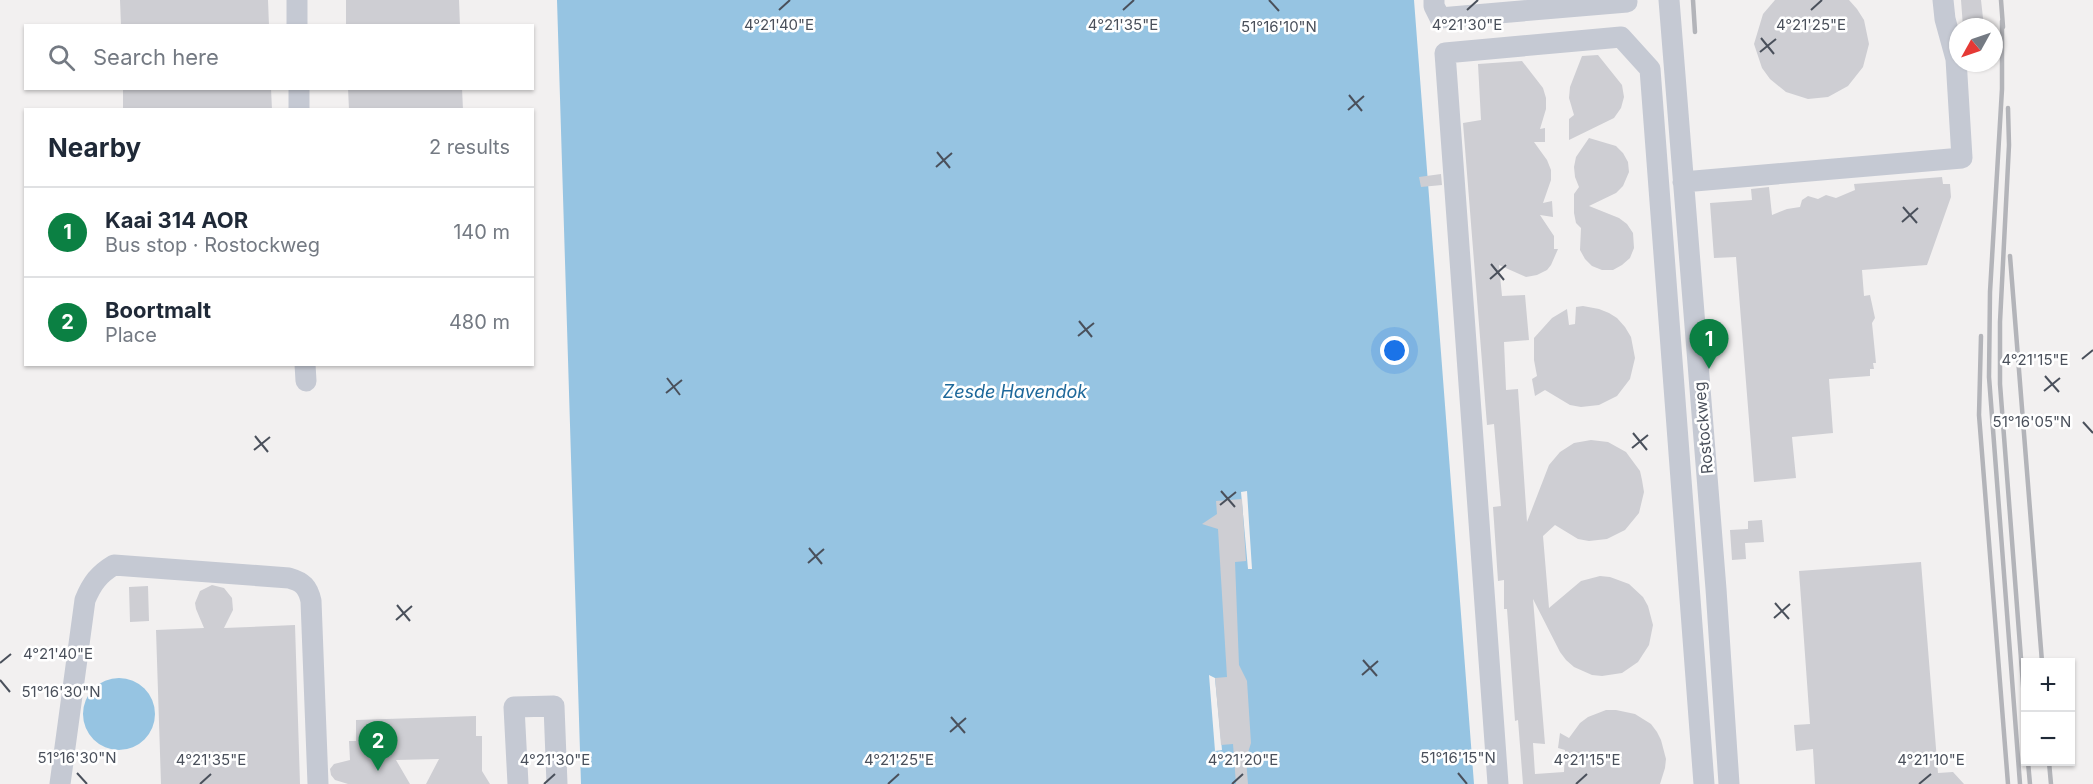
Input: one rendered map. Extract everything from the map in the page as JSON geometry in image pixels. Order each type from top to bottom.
[{"type":"street","points":[[297,0],[297,24]]},
{"type":"street","points":[[1434,0],[1434,6],[1440,18],[1627,2]]},
{"type":"street","name":"Rostockweg","points":[[1669,0],[1716,590],[1729,784]]},
{"type":"street","points":[[1683,182],[1962,158],[1956,59],[1945,19],[1943,0]]},
{"type":"street","points":[[1498,784],[1444,53],[1621,37],[1650,69],[1704,784]]},
{"type":"street","points":[[299,90],[299,108]]},
{"type":"street","points":[[60,784],[85,600],[92,584],[101,572],[114,565],[278,577],[301,582],[308,591],[311,601],[318,784]]},
{"type":"street","points":[[518,784],[514,707],[554,706],[557,784]]},
{"type":"water","name":"Zesde Havendok","points":[[557,0],[1414,0],[1474,784],[581,784]]},
{"type":"water","points":[[126,678],[145,688],[153,700],[155,714],[153,728],[145,740],[133,748],[112,750],[93,740],[85,728],[83,707],[93,688],[105,680]]},
{"type":"pier","points":[[1247,491],[1252,569],[1248,569],[1241,492]]},
{"type":"pier","points":[[1209,675],[1215,678],[1222,750],[1215,751]]},
{"type":"building","points":[[120,0],[268,0],[269,24],[121,24]]},
{"type":"building","points":[[346,0],[459,0],[460,24],[346,24]]},
{"type":"building","points":[[1775,0],[1849,0],[1857,9],[1864,20],[1869,44],[1863,67],[1848,86],[1828,97],[1808,99],[1786,92],[1770,79],[1762,68],[1754,44],[1763,14]]},
{"type":"building","points":[[1961,0],[1981,0],[1983,18],[1962,18]]},
{"type":"building","points":[[1598,55],[1622,85],[1624,97],[1621,108],[1614,118],[1569,140],[1569,119],[1574,115],[1569,98],[1570,87],[1582,56]]},
{"type":"building","points":[[1522,61],[1543,88],[1546,98],[1546,109],[1540,129],[1545,128],[1545,142],[1534,142],[1551,170],[1551,180],[1543,203],[1552,201],[1553,217],[1540,215],[1554,236],[1554,249],[1558,249],[1547,270],[1537,275],[1526,277],[1499,265],[1502,296],[1525,295],[1529,340],[1504,342],[1506,390],[1518,389],[1527,522],[1549,465],[1560,452],[1574,443],[1591,440],[1608,442],[1626,452],[1640,471],[1642,480],[1644,492],[1639,513],[1625,530],[1607,539],[1589,541],[1578,539],[1555,525],[1543,536],[1549,608],[1581,581],[1600,576],[1610,577],[1629,584],[1643,597],[1653,625],[1649,645],[1638,662],[1622,673],[1592,675],[1574,667],[1566,660],[1533,599],[1545,744],[1533,743],[1535,774],[1564,772],[1565,750],[1558,748],[1560,733],[1569,738],[1580,723],[1588,717],[1606,710],[1616,710],[1635,714],[1651,724],[1657,732],[1666,759],[1660,784],[1523,784],[1518,720],[1515,721],[1507,609],[1504,609],[1504,580],[1498,581],[1493,507],[1501,506],[1494,424],[1487,425],[1463,123],[1481,120],[1478,64]]},
{"type":"building","points":[[123,90],[271,90],[272,108],[123,108]]},
{"type":"building","points":[[348,90],[462,90],[463,108],[349,108]]},
{"type":"building","points":[[1589,138],[1616,146],[1628,162],[1629,172],[1623,186],[1616,193],[1589,206],[1619,218],[1633,233],[1634,248],[1630,258],[1613,270],[1602,270],[1592,266],[1580,250],[1581,228],[1576,223],[1574,213],[1574,194],[1579,187],[1574,167],[1576,157]]},
{"type":"building","points":[[1441,174],[1442,185],[1421,187],[1419,177]]},
{"type":"building","points":[[1942,177],[1943,184],[1950,184],[1951,197],[1927,265],[1862,270],[1864,296],[1870,295],[1875,318],[1872,323],[1876,363],[1873,363],[1874,369],[1870,369],[1870,376],[1829,379],[1833,433],[1792,437],[1796,478],[1754,482],[1736,257],[1714,258],[1710,203],[1752,200],[1751,189],[1769,187],[1772,215],[1800,207],[1802,200],[1808,196],[1818,199],[1826,195],[1836,198],[1855,190],[1854,184]]},
{"type":"building","points":[[1583,306],[1609,313],[1625,327],[1631,337],[1635,358],[1630,379],[1617,396],[1599,405],[1581,407],[1570,405],[1545,390],[1535,396],[1532,379],[1537,376],[1534,338],[1552,318],[1567,309],[1569,325],[1575,324],[1576,307]]},
{"type":"building","points":[[1242,499],[1246,561],[1235,562],[1239,665],[1247,681],[1251,743],[1246,759],[1248,784],[1236,784],[1233,744],[1221,745],[1215,678],[1227,677],[1218,529],[1202,524],[1217,514],[1216,501]]},
{"type":"building","points":[[1762,520],[1764,542],[1745,543],[1746,559],[1732,560],[1730,530],[1748,529],[1748,521]]},
{"type":"building","points":[[1921,562],[1938,773],[1953,772],[1964,784],[1815,784],[1813,749],[1796,751],[1794,725],[1810,724],[1799,571]]},
{"type":"building","points":[[212,585],[224,588],[232,598],[233,610],[224,628],[295,625],[300,784],[161,784],[156,630],[204,628],[195,603],[200,591]]},
{"type":"building","points":[[148,586],[149,621],[130,622],[129,587]]},
{"type":"building","points":[[476,716],[476,736],[482,736],[482,771],[490,784],[426,784],[439,759],[396,760],[410,784],[348,784],[335,780],[331,775],[330,769],[334,764],[350,760],[349,741],[356,741],[356,720]]},
{"type":"railway","points":[[1693,0],[1695,32]]},
{"type":"railway","points":[[2001,0],[2002,18]]},
{"type":"railway","points":[[2002,72],[1990,292],[1989,377],[2020,784]]},
{"type":"railway","points":[[2008,108],[2009,145],[2000,322],[2000,384],[2025,712]]},
{"type":"railway","points":[[2010,256],[2042,658]]},
{"type":"railway","points":[[1981,336],[1979,415],[2008,784]]},
{"type":"railway","points":[[2028,766],[2030,784]]},
{"type":"railway","points":[[2049,766],[2051,784]]},
{"type":"place","name":"Kaai 314 AOR","points":[[1709,369]]},
{"type":"place","name":"Boortmalt","points":[[378,771]]}]
